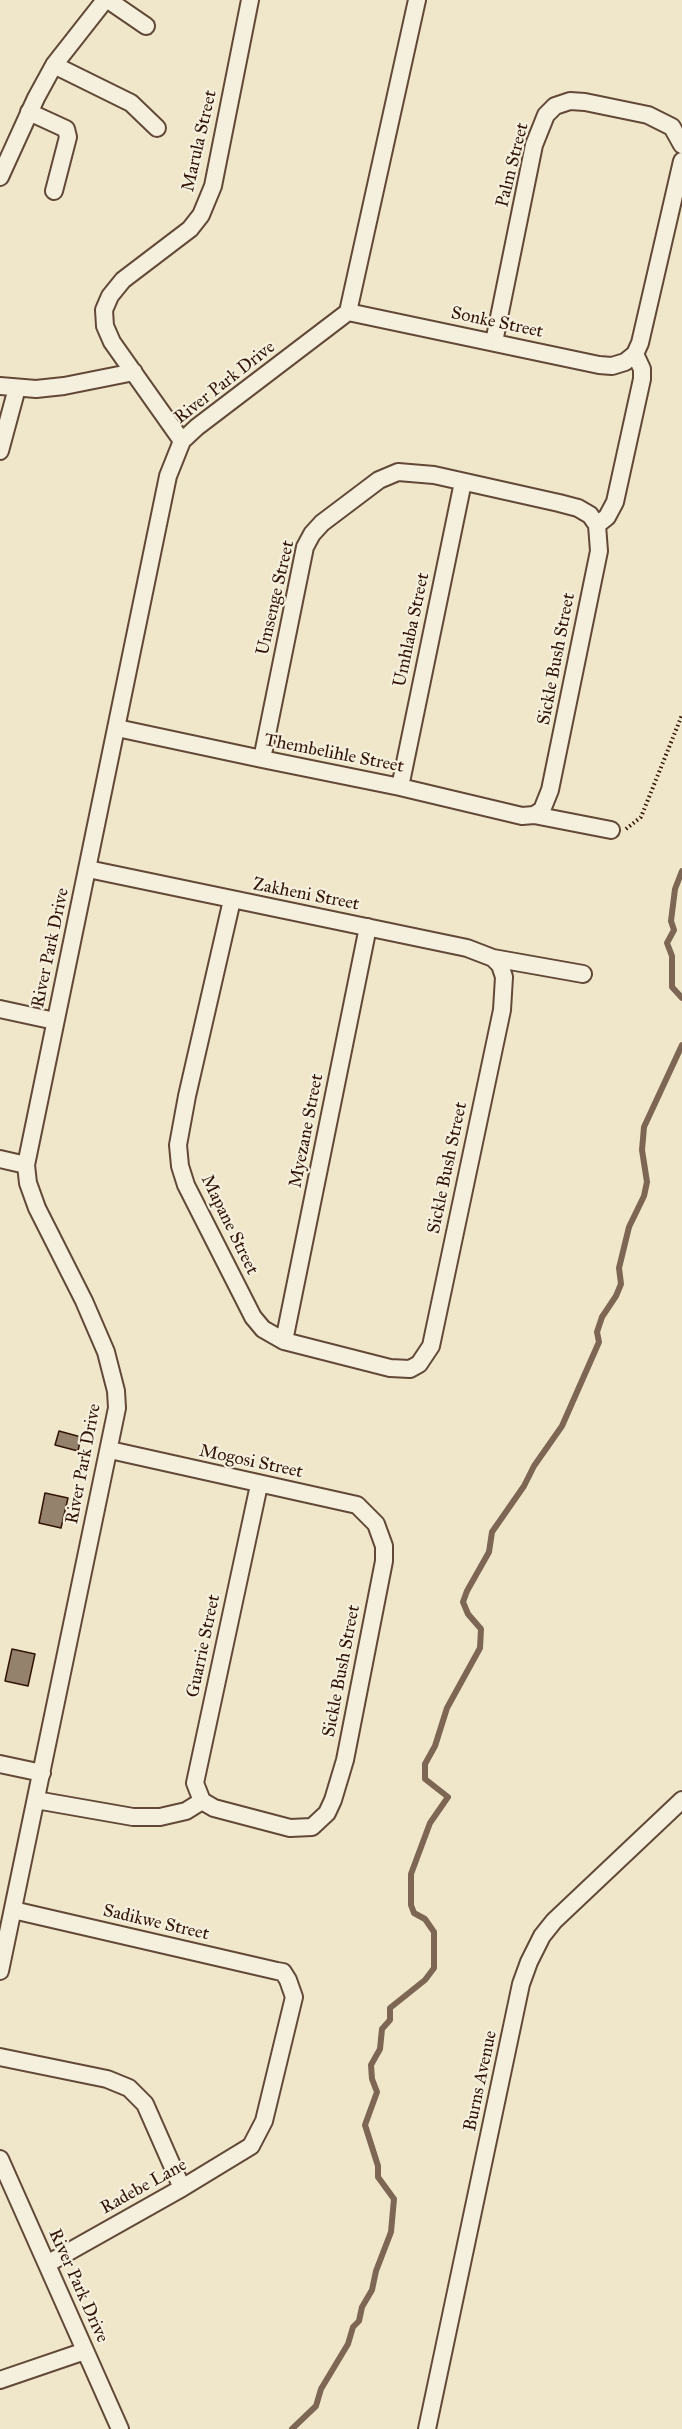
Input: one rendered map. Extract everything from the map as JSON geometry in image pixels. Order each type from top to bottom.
[{"type":"street","points":[[0,177],[29,112],[54,65],[106,0],[146,26]]},
{"type":"street","name":"Marula Street","points":[[182,441],[112,342],[105,326],[104,310],[110,296],[123,280],[190,229],[201,216],[213,186],[250,0]]},
{"type":"street","points":[[348,312],[417,0]]},
{"type":"street","points":[[54,65],[131,103],[157,128]]},
{"type":"street","name":"Palm Street","points":[[494,342],[534,145],[546,114],[555,106],[570,101],[638,113],[661,119],[672,127],[682,145]]},
{"type":"street","points":[[29,112],[66,129],[68,137],[54,191]]},
{"type":"street","points":[[594,520],[607,517],[615,501],[642,379],[642,369],[635,354],[640,343],[682,161]]},
{"type":"street","name":"Sonke Street","points":[[348,312],[599,365],[625,362],[635,354]]},
{"type":"street","name":"River Park Drive","points":[[0,1971],[42,1773],[84,1555],[110,1450],[117,1408],[112,1370],[84,1301],[37,1208],[28,1183],[26,1165],[168,476],[182,441],[348,312]]},
{"type":"street","points":[[0,386],[17,388],[64,386],[134,372]]},
{"type":"street","points":[[0,451],[17,388]]},
{"type":"street","name":"Umsenge Street","points":[[262,759],[300,565],[312,534],[379,480],[398,472],[413,472],[578,508],[594,520]]},
{"type":"street","name":"Umhlaba Street","points":[[399,786],[463,482]]},
{"type":"street","name":"Sickle Bush Street","points":[[538,812],[550,790],[599,550],[594,520]]},
{"type":"street","name":"Thembelihle Street","points":[[117,728],[399,786],[522,816],[538,812],[611,830]]},
{"type":"street","name":"Zakheni Street","points":[[88,868],[467,948],[492,958],[584,974]]},
{"type":"street","name":"Mapane Street","points":[[232,900],[186,1096],[178,1145],[180,1166],[186,1185],[253,1317],[263,1329],[284,1341],[390,1368],[410,1369],[419,1364]]},
{"type":"street","name":"Myezane Street","points":[[284,1341],[368,927]]},
{"type":"street","name":"Sickle Bush Street","points":[[419,1364],[426,1355],[433,1334],[502,1010],[504,977],[500,965],[492,958]]},
{"type":"street","points":[[0,1009],[55,1021]]},
{"type":"street","points":[[0,1159],[26,1165]]},
{"type":"street","name":"Mogosi Street","points":[[110,1450],[357,1505],[376,1524]]},
{"type":"street","name":"Guarrie Street","points":[[208,1805],[195,1783],[259,1485]]},
{"type":"street","name":"Sickle Bush Street","points":[[208,1805],[290,1828],[312,1827],[320,1821],[338,1788],[384,1561],[384,1546],[376,1524]]},
{"type":"street","points":[[0,1764],[42,1773]]},
{"type":"street","points":[[36,1800],[133,1817],[160,1817],[208,1805]]},
{"type":"street","name":"Burns Avenue","points":[[427,2429],[521,1984],[529,1962],[542,1936],[554,1921],[682,1800]]},
{"type":"street","name":"Sadikwe Street","points":[[13,1910],[283,1972],[294,1997],[293,2005],[264,2121],[256,2139]]},
{"type":"street","points":[[0,2057],[107,2079],[129,2088],[145,2104],[182,2188]]},
{"type":"street","name":"Radebe Lane","points":[[47,2264],[244,2152],[256,2139]]},
{"type":"street","name":"River Park Drive","points":[[0,2159],[120,2429]]},
{"type":"street","points":[[0,2380],[85,2350]]},
{"type":"path","points":[[611,830],[624,830],[633,826],[641,817],[682,715]]},
{"type":"building","points":[[59,1431],[81,1437],[78,1451],[55,1445]]},
{"type":"building","points":[[45,1493],[68,1498],[61,1528],[39,1523]]},
{"type":"building","points":[[12,1649],[35,1654],[28,1686],[5,1681]]},
{"type":"waterway","points":[[682,871],[675,889],[671,921],[674,930],[667,943],[672,956],[672,987],[682,998]]},
{"type":"waterway","points":[[292,2429],[316,2406],[321,2389],[348,2344],[353,2327],[359,2321],[362,2307],[372,2290],[376,2271],[391,2232],[394,2199],[378,2177],[378,2166],[365,2125],[377,2092],[372,2079],[371,2065],[380,2049],[382,2029],[390,2020],[390,2008],[425,1980],[434,1968],[434,1932],[425,1919],[414,1913],[411,1905],[411,1874],[430,1823],[448,1797],[425,1779],[425,1764],[435,1746],[447,1708],[480,1648],[481,1629],[468,1614],[463,1602],[489,1552],[492,1532],[562,1426],[599,1342],[597,1332],[602,1317],[621,1284],[619,1268],[629,1227],[644,1196],[647,1182],[642,1150],[644,1127],[682,1045]]}]
